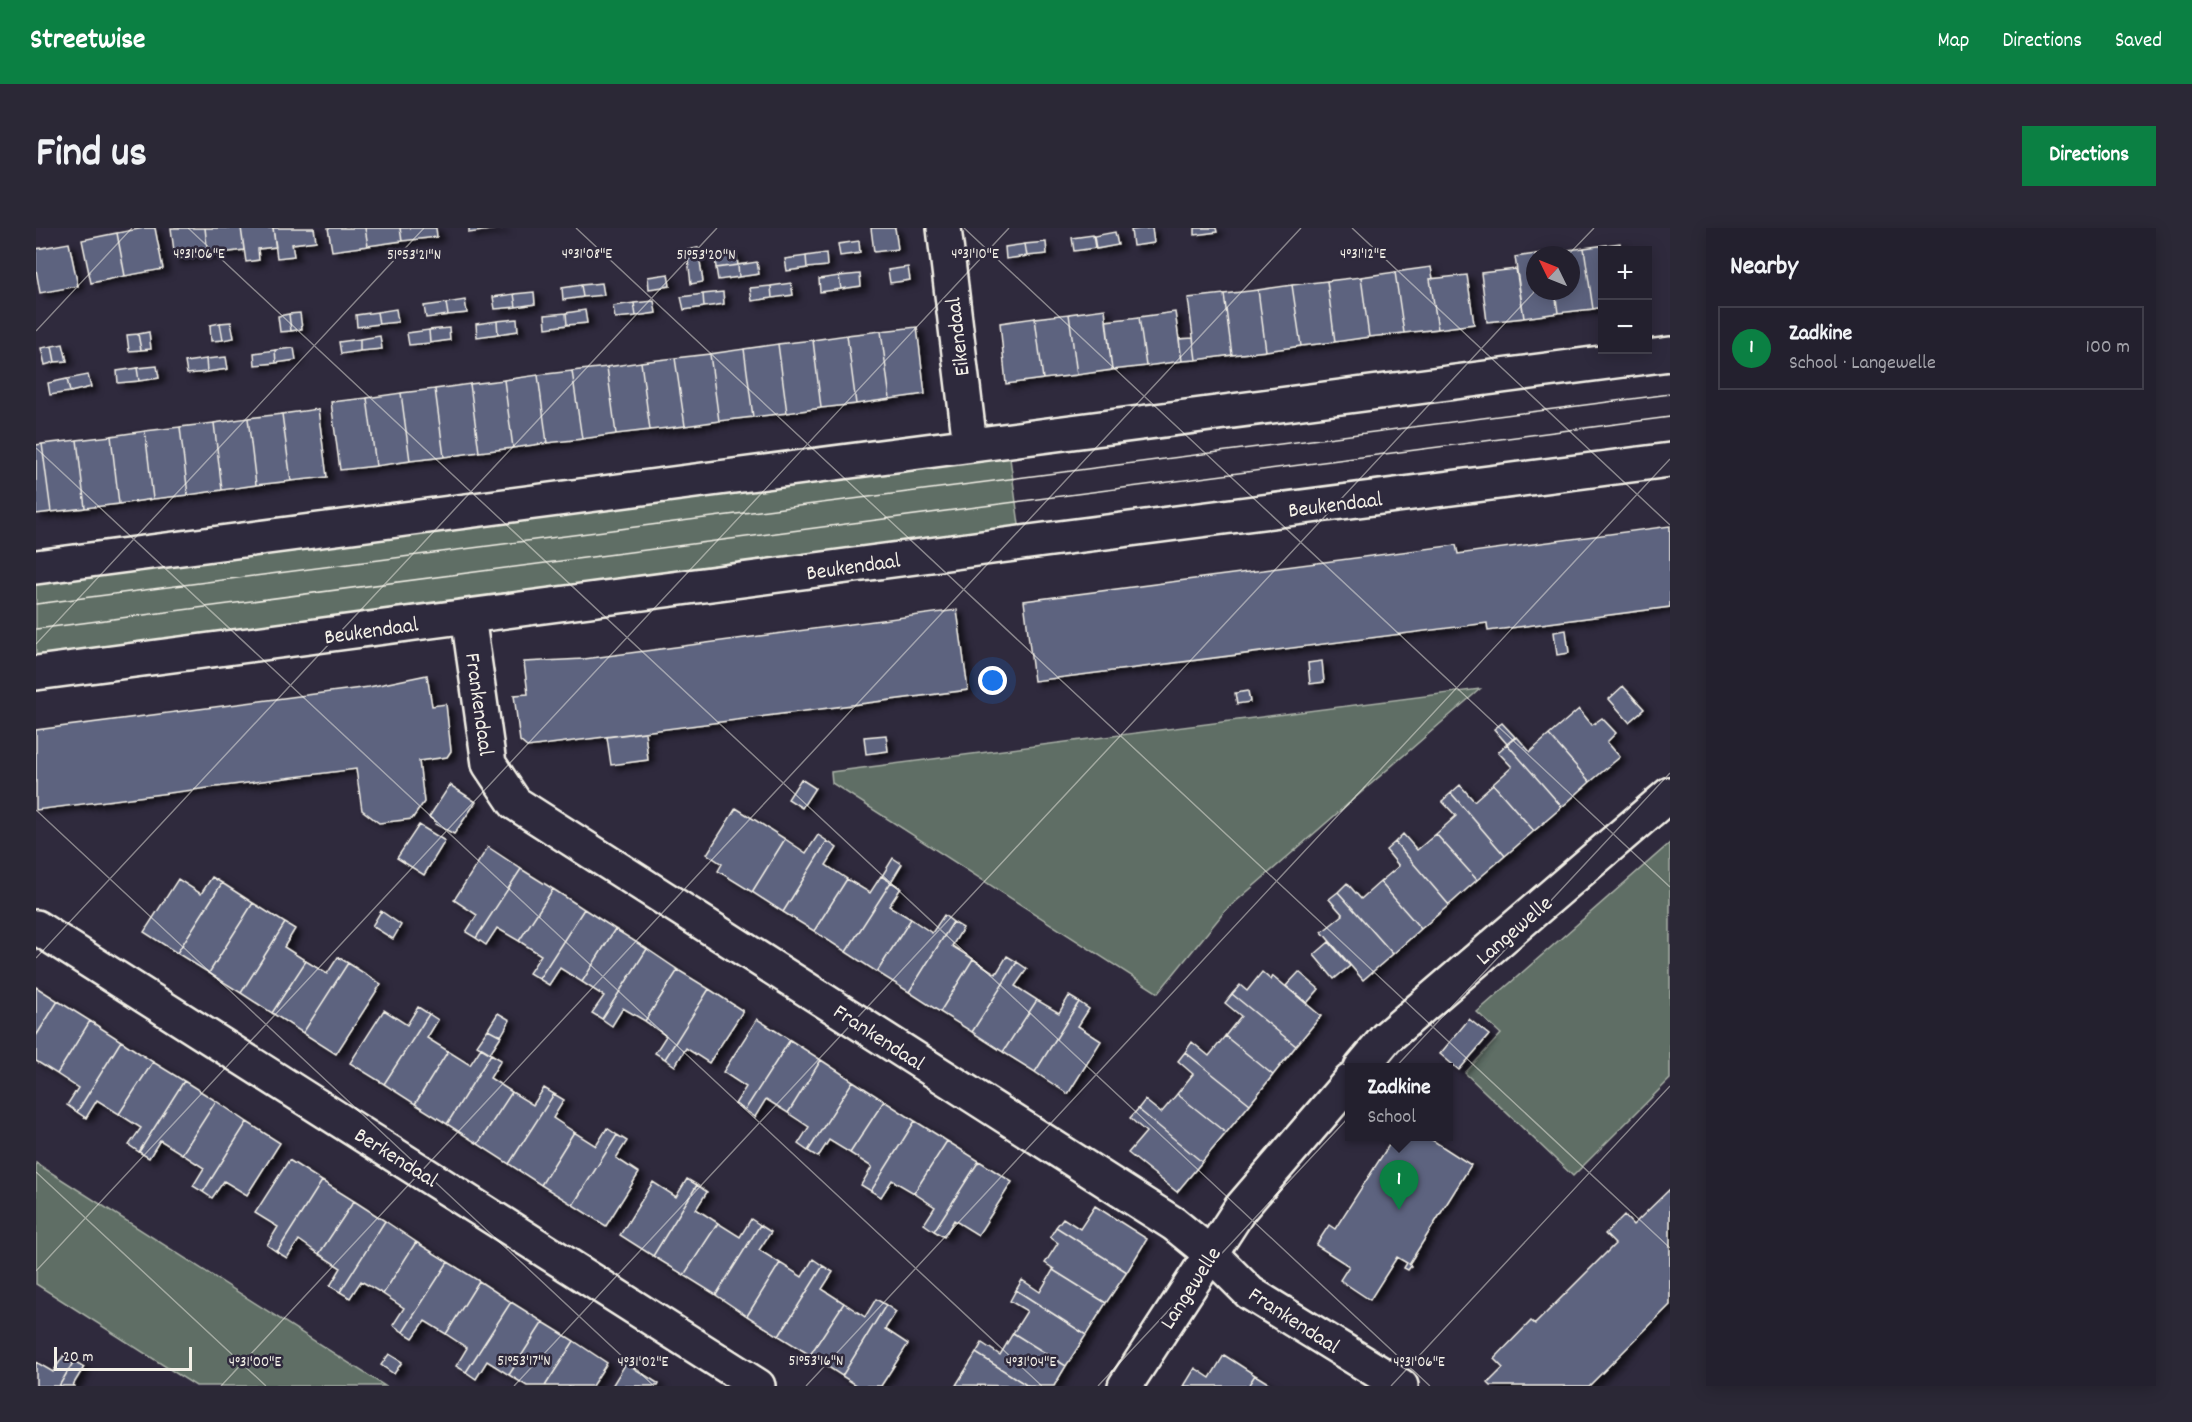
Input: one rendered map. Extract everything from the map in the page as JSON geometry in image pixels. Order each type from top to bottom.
[{"type":"street","name":"Eikendaal","points":[[944,228],[969,445]]},
{"type":"street","points":[[36,567],[1670,354]]},
{"type":"street","name":"Beukendaal","points":[[36,673],[1670,460]]},
{"type":"street","name":"Frankendaal","points":[[468,616],[489,764],[515,803],[1174,1224],[1211,1254],[1250,1293],[1401,1386]]},
{"type":"street","name":"Langewelle","points":[[1365,1063],[1386,1038],[1670,794]]},
{"type":"street","name":"Berkendaal","points":[[36,927],[758,1386]]},
{"type":"street","name":"Langewelle","points":[[1125,1386],[1240,1209],[1345,1087]]},
{"type":"green space","points":[[1009,451],[1020,532],[36,661],[36,579]]},
{"type":"green space","points":[[1480,689],[1225,911],[1158,993],[832,783],[831,772]]},
{"type":"green space","points":[[1670,843],[1670,1079],[1573,1176],[1465,1073],[1501,1034],[1477,1012]]},
{"type":"green space","points":[[36,1163],[385,1386],[196,1386],[36,1284]]},
{"type":"building","points":[[155,228],[163,269],[125,276],[117,233]]},
{"type":"building","points":[[171,228],[205,228],[208,255],[175,259]]},
{"type":"building","points":[[205,228],[241,228],[244,250],[208,255]]},
{"type":"building","points":[[241,228],[273,228],[276,247],[258,249],[259,260],[246,262]]},
{"type":"building","points":[[273,228],[314,228],[316,241],[292,244],[294,256],[277,258]]},
{"type":"building","points":[[328,228],[365,228],[368,246],[332,251]]},
{"type":"building","points":[[365,228],[400,228],[402,241],[368,246]]},
{"type":"building","points":[[400,228],[436,228],[437,237],[402,241]]},
{"type":"building","points":[[469,228],[504,228],[469,233]]},
{"type":"building","points":[[871,228],[895,228],[898,249],[874,252]]},
{"type":"building","points":[[1152,228],[1154,243],[1133,246],[1131,230]]},
{"type":"building","points":[[1195,228],[1216,228],[1217,232],[1195,235]]},
{"type":"building","points":[[1115,232],[1118,245],[1096,249],[1094,236]]},
{"type":"building","points":[[117,233],[125,276],[91,283],[82,240]]},
{"type":"building","points":[[1093,235],[1095,248],[1074,251],[1072,238]]},
{"type":"building","points":[[859,241],[860,253],[840,256],[838,244]]},
{"type":"building","points":[[1046,242],[1047,254],[1027,256],[1025,244]]},
{"type":"building","points":[[69,243],[78,286],[40,293],[36,270],[36,249]]},
{"type":"building","points":[[1620,243],[1620,246],[1598,246]]},
{"type":"building","points":[[1025,244],[1027,256],[1006,259],[1005,247]]},
{"type":"building","points":[[1598,246],[1598,308],[1593,309],[1584,248]]},
{"type":"building","points":[[698,248],[703,282],[691,284],[687,250]]},
{"type":"building","points":[[1580,248],[1584,248],[1593,309],[1558,313],[1556,300],[1580,300]]},
{"type":"building","points":[[736,252],[738,265],[716,268],[715,255]]},
{"type":"building","points":[[826,253],[827,266],[807,268],[806,256]]},
{"type":"building","points":[[1526,255],[1526,300],[1556,300],[1558,313],[1524,318],[1515,257]]},
{"type":"building","points":[[806,256],[807,268],[787,271],[785,259]]},
{"type":"building","points":[[757,262],[759,274],[739,277],[738,265]]},
{"type":"building","points":[[738,265],[739,277],[718,280],[716,268]]},
{"type":"building","points":[[908,267],[910,280],[890,283],[888,270]]},
{"type":"building","points":[[1431,267],[1433,279],[1430,279],[1438,329],[1404,333],[1395,272]]},
{"type":"building","points":[[1516,269],[1524,318],[1487,322],[1481,273]]},
{"type":"building","points":[[1395,272],[1404,333],[1369,337],[1361,277]]},
{"type":"building","points":[[668,274],[670,286],[649,289],[648,277]]},
{"type":"building","points":[[860,274],[861,286],[841,289],[839,276]]},
{"type":"building","points":[[1467,275],[1474,324],[1438,329],[1430,279]]},
{"type":"building","points":[[839,276],[841,289],[820,292],[819,279]]},
{"type":"building","points":[[1361,277],[1369,337],[1335,342],[1327,281]]},
{"type":"building","points":[[1327,281],[1335,342],[1301,346],[1292,285]]},
{"type":"building","points":[[602,283],[604,295],[583,297],[581,285]]},
{"type":"building","points":[[791,283],[793,295],[772,298],[771,286]]},
{"type":"building","points":[[581,285],[583,297],[563,300],[562,288]]},
{"type":"building","points":[[1292,285],[1301,346],[1266,351],[1258,290]]},
{"type":"building","points":[[771,286],[772,298],[752,301],[750,288]]},
{"type":"building","points":[[1258,290],[1266,351],[1232,355],[1224,294]]},
{"type":"building","points":[[534,292],[535,304],[516,307],[514,294]]},
{"type":"building","points":[[723,292],[724,304],[704,307],[703,294]]},
{"type":"building","points":[[514,294],[516,307],[495,309],[493,297]]},
{"type":"building","points":[[703,294],[704,307],[684,310],[681,297]]},
{"type":"building","points":[[1224,294],[1232,355],[1196,360],[1188,298]]},
{"type":"building","points":[[465,300],[467,313],[448,315],[446,303]]},
{"type":"building","points":[[654,301],[656,313],[636,316],[634,303]]},
{"type":"building","points":[[446,303],[448,315],[426,318],[424,306]]},
{"type":"building","points":[[634,303],[636,316],[615,318],[613,306]]},
{"type":"building","points":[[396,309],[398,322],[379,324],[377,312]]},
{"type":"building","points":[[1105,309],[1112,370],[1077,375],[1069,314]]},
{"type":"building","points":[[585,310],[587,323],[567,325],[566,313]]},
{"type":"building","points":[[377,312],[379,324],[357,327],[356,315]]},
{"type":"building","points":[[1175,312],[1182,361],[1146,366],[1139,317]]},
{"type":"building","points":[[300,313],[302,329],[291,331],[289,314]]},
{"type":"building","points":[[566,313],[567,325],[546,328],[545,315]]},
{"type":"building","points":[[289,314],[291,331],[280,332],[278,316]]},
{"type":"building","points":[[1069,314],[1077,375],[1043,379],[1035,318]]},
{"type":"building","points":[[1139,317],[1146,366],[1112,370],[1106,321]]},
{"type":"building","points":[[1035,318],[1043,379],[1006,384],[1000,323]]},
{"type":"building","points":[[517,319],[518,331],[498,334],[497,321]]},
{"type":"building","points":[[497,321],[498,334],[477,337],[476,324]]},
{"type":"building","points":[[231,322],[234,338],[223,340],[220,323]]},
{"type":"building","points":[[220,323],[223,340],[211,341],[210,325]]},
{"type":"building","points":[[917,327],[925,394],[890,399],[881,331]]},
{"type":"building","points":[[449,328],[450,340],[430,343],[429,330]]},
{"type":"building","points":[[429,330],[430,343],[409,345],[407,333]]},
{"type":"building","points":[[881,331],[890,399],[856,404],[847,335]]},
{"type":"building","points":[[149,332],[151,349],[141,350],[138,334]]},
{"type":"building","points":[[138,334],[141,350],[129,351],[127,335]]},
{"type":"building","points":[[847,335],[856,404],[821,408],[813,340]]},
{"type":"building","points":[[380,336],[382,349],[360,351],[360,339]]},
{"type":"building","points":[[1193,338],[1196,360],[1182,361],[1179,339]]},
{"type":"building","points":[[360,339],[360,351],[341,354],[339,342]]},
{"type":"building","points":[[813,340],[821,408],[787,413],[778,344]]},
{"type":"building","points":[[63,344],[67,361],[55,362],[52,346]]},
{"type":"building","points":[[778,344],[787,413],[753,417],[744,349]]},
{"type":"building","points":[[52,346],[55,362],[45,365],[41,348]]},
{"type":"building","points":[[294,348],[296,360],[276,363],[275,350]]},
{"type":"building","points":[[744,349],[753,417],[719,421],[710,354]]},
{"type":"building","points":[[275,350],[276,363],[255,365],[254,353]]},
{"type":"building","points":[[710,354],[719,421],[685,426],[675,358]]},
{"type":"building","points":[[226,357],[228,369],[207,372],[206,359]]},
{"type":"building","points":[[675,358],[685,426],[650,430],[641,362]]},
{"type":"building","points":[[206,359],[207,372],[187,374],[185,362]]},
{"type":"building","points":[[641,362],[650,430],[616,434],[607,367]]},
{"type":"building","points":[[157,366],[159,378],[139,381],[137,368]]},
{"type":"building","points":[[607,367],[616,434],[582,439],[572,371]]},
{"type":"building","points":[[137,368],[139,381],[118,383],[117,371]]},
{"type":"building","points":[[572,371],[582,439],[547,443],[538,375]]},
{"type":"building","points":[[88,375],[91,387],[70,392],[67,379]]},
{"type":"building","points":[[538,375],[547,443],[513,448],[504,380]]},
{"type":"building","points":[[67,379],[70,392],[50,395],[48,383]]},
{"type":"building","points":[[504,380],[513,448],[479,452],[470,384]]},
{"type":"building","points":[[470,384],[479,452],[444,457],[435,389]]},
{"type":"building","points":[[435,389],[444,457],[410,461],[401,393]]},
{"type":"building","points":[[401,393],[410,461],[376,466],[367,398]]},
{"type":"building","points":[[367,398],[376,466],[340,470],[331,402]]},
{"type":"building","points":[[318,409],[327,477],[291,481],[282,414]]},
{"type":"building","points":[[282,414],[291,481],[256,485],[248,418]]},
{"type":"building","points":[[248,418],[256,485],[222,490],[214,423]]},
{"type":"building","points":[[214,423],[222,490],[188,495],[180,427]]},
{"type":"building","points":[[180,427],[188,495],[153,499],[145,431]]},
{"type":"building","points":[[145,431],[153,499],[119,504],[111,436]]},
{"type":"building","points":[[111,436],[119,504],[85,508],[77,440]]},
{"type":"building","points":[[77,440],[85,508],[51,512],[42,444]]},
{"type":"building","points":[[42,444],[51,512],[36,514],[36,445]]},
{"type":"building","points":[[1670,526],[1670,607],[1488,631],[1487,623],[1034,681],[1024,601],[1456,545],[1458,554]]},
{"type":"building","points":[[957,610],[968,690],[527,747],[520,741],[514,695],[528,694],[524,662],[584,659]]},
{"type":"building","points":[[1566,630],[1569,653],[1557,655],[1554,632]]},
{"type":"building","points":[[1322,661],[1324,682],[1310,684],[1308,663]]},
{"type":"building","points":[[427,675],[432,706],[446,704],[451,751],[447,757],[419,761],[424,802],[412,819],[379,823],[362,810],[356,769],[36,810],[36,730],[369,687]]},
{"type":"building","points":[[1623,686],[1644,709],[1629,722],[1609,699]]},
{"type":"building","points":[[1248,691],[1250,702],[1237,704],[1235,693]]},
{"type":"building","points":[[1579,709],[1592,725],[1602,718],[1616,733],[1607,742],[1620,757],[1590,782],[1549,735]]},
{"type":"building","points":[[1502,723],[1515,737],[1507,744],[1494,729]]},
{"type":"building","points":[[645,732],[648,760],[611,765],[607,737]]},
{"type":"building","points":[[886,735],[888,751],[866,754],[864,737]]},
{"type":"building","points":[[1549,735],[1590,782],[1562,807],[1507,744],[1517,737],[1530,752]]},
{"type":"building","points":[[1507,744],[1562,807],[1534,831],[1493,784],[1512,767],[1498,752]]},
{"type":"building","points":[[801,779],[815,788],[802,808],[788,799]]},
{"type":"building","points":[[1493,784],[1534,831],[1505,856],[1451,793],[1460,785],[1474,801]]},
{"type":"building","points":[[450,785],[476,802],[454,834],[435,824],[436,822],[429,817]]},
{"type":"building","points":[[1451,793],[1505,856],[1477,880],[1436,834],[1456,816],[1442,801]]},
{"type":"building","points":[[736,808],[785,839],[752,892],[718,871],[722,864],[707,854]]},
{"type":"building","points":[[419,825],[445,841],[424,875],[397,858]]},
{"type":"building","points":[[1403,834],[1417,850],[1436,834],[1477,880],[1449,905],[1395,842]]},
{"type":"building","points":[[818,835],[827,841],[783,912],[752,892],[785,839],[806,853]]},
{"type":"building","points":[[827,841],[837,848],[826,865],[847,879],[814,931],[783,912]]},
{"type":"building","points":[[1395,842],[1449,905],[1421,929],[1380,882],[1399,866],[1386,850]]},
{"type":"building","points":[[488,847],[521,869],[476,938],[466,932],[477,915],[454,900]]},
{"type":"building","points":[[893,858],[902,864],[891,882],[882,876]]},
{"type":"building","points":[[521,869],[553,889],[519,941],[497,928],[486,945],[476,938]]},
{"type":"building","points":[[881,876],[891,882],[846,952],[814,931],[847,879],[870,893]]},
{"type":"building","points":[[212,877],[222,883],[177,953],[144,932],[178,879],[201,894]]},
{"type":"building","points":[[891,882],[901,888],[889,906],[911,919],[877,972],[846,952]]},
{"type":"building","points":[[1380,882],[1421,929],[1393,954],[1338,892],[1347,883],[1361,899]]},
{"type":"building","points":[[222,883],[253,903],[209,973],[177,953]]},
{"type":"building","points":[[553,889],[584,909],[539,979],[529,973],[541,955],[519,941]]},
{"type":"building","points":[[1338,892],[1393,954],[1363,980],[1322,932],[1343,915],[1329,899]]},
{"type":"building","points":[[253,903],[285,923],[241,993],[209,973]]},
{"type":"building","points":[[584,909],[615,929],[582,982],[560,968],[549,985],[539,979]]},
{"type":"building","points":[[381,911],[401,925],[393,939],[372,926]]},
{"type":"building","points":[[944,915],[953,922],[909,992],[877,972],[911,919],[932,933]]},
{"type":"building","points":[[953,922],[963,928],[952,946],[973,959],[940,1012],[909,992]]},
{"type":"building","points":[[285,923],[295,929],[284,947],[306,961],[272,1013],[241,993]]},
{"type":"building","points":[[615,929],[647,949],[602,1019],[592,1013],[604,996],[582,982]]},
{"type":"building","points":[[1329,942],[1350,966],[1334,979],[1314,955]]},
{"type":"building","points":[[647,949],[678,970],[645,1021],[623,1008],[612,1026],[602,1019]]},
{"type":"building","points":[[1007,956],[1017,962],[972,1032],[940,1012],[973,959],[996,974]]},
{"type":"building","points":[[338,957],[348,963],[303,1033],[272,1013],[306,961],[327,974]]},
{"type":"building","points":[[1017,962],[1027,969],[1015,986],[1037,1000],[1003,1052],[972,1032]]},
{"type":"building","points":[[348,963],[381,984],[336,1054],[303,1033]]},
{"type":"building","points":[[678,970],[709,989],[665,1059],[655,1053],[666,1036],[645,1021]]},
{"type":"building","points":[[1262,972],[1271,980],[1273,976],[1321,1016],[1296,1046],[1232,994],[1240,985],[1247,991]]},
{"type":"building","points":[[1299,972],[1319,989],[1307,1003],[1286,986]]},
{"type":"building","points":[[36,987],[58,1001],[36,1036]]},
{"type":"building","points":[[709,989],[743,1011],[709,1063],[686,1048],[675,1066],[665,1059]]},
{"type":"building","points":[[1232,994],[1296,1046],[1273,1075],[1225,1036],[1241,1016],[1225,1003]]},
{"type":"building","points":[[1069,996],[1079,1002],[1035,1072],[1003,1052],[1037,1000],[1059,1013]]},
{"type":"building","points":[[58,1001],[90,1021],[57,1074],[36,1061],[36,1036]]},
{"type":"building","points":[[1079,1002],[1089,1009],[1078,1026],[1101,1041],[1068,1094],[1035,1072]]},
{"type":"building","points":[[418,1007],[429,1014],[384,1084],[350,1063],[384,1010],[407,1025]]},
{"type":"building","points":[[498,1013],[510,1020],[501,1036],[488,1029]]},
{"type":"building","points":[[429,1014],[438,1020],[427,1038],[448,1051],[415,1104],[384,1084]]},
{"type":"building","points":[[757,1019],[790,1040],[745,1110],[735,1104],[746,1087],[723,1072]]},
{"type":"building","points":[[1469,1019],[1489,1035],[1459,1070],[1440,1054]]},
{"type":"building","points":[[90,1021],[121,1041],[77,1112],[67,1105],[78,1088],[57,1074]]},
{"type":"building","points":[[488,1029],[501,1036],[490,1053],[477,1045]]},
{"type":"building","points":[[1225,1036],[1273,1075],[1250,1104],[1185,1052],[1192,1042],[1209,1056]]},
{"type":"building","points":[[790,1040],[821,1060],[788,1113],[766,1099],[755,1117],[745,1110]]},
{"type":"building","points":[[121,1041],[153,1062],[119,1114],[97,1100],[86,1118],[77,1112]]},
{"type":"building","points":[[481,1048],[491,1054],[447,1124],[415,1104],[448,1051],[470,1065]]},
{"type":"building","points":[[1185,1052],[1250,1104],[1226,1133],[1177,1094],[1193,1074],[1178,1061]]},
{"type":"building","points":[[491,1054],[501,1060],[490,1078],[512,1092],[478,1144],[447,1124]]},
{"type":"building","points":[[821,1060],[853,1081],[808,1151],[798,1144],[809,1127],[788,1113]]},
{"type":"building","points":[[153,1062],[184,1081],[139,1152],[129,1145],[141,1128],[119,1114]]},
{"type":"building","points":[[184,1081],[216,1101],[182,1154],[160,1140],[149,1158],[139,1152]]},
{"type":"building","points":[[853,1081],[884,1101],[850,1153],[829,1140],[818,1157],[808,1151]]},
{"type":"building","points":[[544,1088],[554,1094],[509,1164],[478,1144],[512,1092],[533,1105]]},
{"type":"building","points":[[554,1094],[564,1100],[553,1118],[574,1132],[541,1185],[509,1164]]},
{"type":"building","points":[[1177,1094],[1226,1133],[1202,1162],[1138,1109],[1145,1100],[1161,1113]]},
{"type":"building","points":[[216,1101],[247,1122],[203,1192],[193,1186],[204,1168],[182,1154]]},
{"type":"building","points":[[884,1101],[915,1121],[871,1191],[861,1185],[872,1167],[850,1153]]},
{"type":"building","points":[[1138,1109],[1202,1162],[1177,1192],[1128,1153],[1146,1132],[1130,1118]]},
{"type":"building","points":[[915,1121],[947,1141],[914,1193],[892,1180],[881,1197],[871,1191]]},
{"type":"building","points":[[247,1122],[280,1143],[247,1195],[224,1181],[212,1198],[203,1192]]},
{"type":"building","points":[[607,1128],[617,1135],[573,1205],[541,1185],[574,1132],[596,1146]]},
{"type":"building","points":[[617,1135],[627,1141],[616,1158],[639,1173],[606,1226],[573,1205]]},
{"type":"building","points":[[947,1141],[979,1161],[934,1231],[924,1224],[935,1207],[914,1193]]},
{"type":"building","points":[[1389,1141],[1434,1141],[1471,1165],[1409,1264],[1411,1266],[1408,1270],[1404,1268],[1407,1263],[1397,1257],[1370,1300],[1340,1280],[1349,1266],[1316,1245],[1329,1225],[1335,1229],[1391,1142]]},
{"type":"building","points":[[289,1160],[322,1181],[277,1252],[267,1245],[278,1227],[255,1213]]},
{"type":"building","points":[[979,1161],[1012,1182],[978,1235],[954,1220],[944,1237],[934,1231]]},
{"type":"building","points":[[687,1179],[697,1185],[653,1256],[620,1235],[653,1182],[676,1197]]},
{"type":"building","points":[[322,1181],[354,1201],[319,1254],[299,1240],[287,1258],[277,1252]]},
{"type":"building","points":[[697,1185],[707,1192],[696,1209],[718,1223],[684,1275],[653,1256]]},
{"type":"building","points":[[1670,1189],[1670,1305],[1589,1386],[1491,1386],[1488,1383],[1503,1368],[1494,1359],[1531,1321],[1535,1324],[1615,1244],[1605,1234],[1624,1215],[1633,1225]]},
{"type":"building","points":[[354,1201],[385,1221],[340,1292],[330,1286],[341,1268],[319,1254]]},
{"type":"building","points":[[1095,1206],[1147,1239],[1127,1272],[1056,1227],[1063,1218],[1080,1229]]},
{"type":"building","points":[[751,1219],[760,1225],[716,1295],[684,1275],[718,1223],[740,1237]]},
{"type":"building","points":[[385,1221],[416,1242],[383,1294],[361,1281],[350,1298],[340,1292]]},
{"type":"building","points":[[760,1225],[771,1232],[759,1250],[780,1263],[747,1316],[716,1295]]},
{"type":"building","points":[[1056,1227],[1127,1272],[1106,1303],[1045,1263],[1058,1243],[1050,1237]]},
{"type":"building","points":[[416,1242],[448,1262],[403,1332],[393,1325],[404,1308],[383,1294]]},
{"type":"building","points":[[813,1259],[823,1266],[779,1336],[747,1316],[780,1263],[802,1277]]},
{"type":"building","points":[[448,1262],[479,1281],[446,1334],[425,1321],[413,1338],[403,1332]]},
{"type":"building","points":[[823,1266],[833,1272],[822,1289],[844,1303],[810,1355],[779,1336]]},
{"type":"building","points":[[1053,1270],[1106,1303],[1086,1335],[1016,1290],[1022,1280],[1040,1292]]},
{"type":"building","points":[[479,1281],[511,1302],[466,1372],[456,1366],[467,1348],[446,1334]]},
{"type":"building","points":[[1016,1290],[1086,1335],[1066,1366],[1013,1333],[1027,1311],[1010,1301]]},
{"type":"building","points":[[876,1299],[886,1305],[842,1376],[810,1355],[844,1303],[865,1317]]},
{"type":"building","points":[[511,1302],[543,1322],[509,1375],[487,1361],[476,1379],[466,1372]]},
{"type":"building","points":[[886,1305],[896,1312],[885,1329],[908,1344],[881,1386],[858,1386],[842,1376]]},
{"type":"building","points":[[543,1322],[574,1341],[545,1386],[527,1386],[509,1375]]},
{"type":"building","points":[[1013,1333],[1066,1366],[1054,1386],[1028,1386],[976,1353],[982,1343],[1000,1355]]},
{"type":"building","points":[[574,1341],[607,1363],[592,1386],[545,1386]]},
{"type":"building","points":[[976,1353],[1028,1386],[956,1385]]},
{"type":"building","points":[[389,1354],[402,1362],[394,1374],[381,1365]]},
{"type":"building","points":[[64,1355],[74,1361],[59,1386],[36,1386],[36,1362],[53,1372]]},
{"type":"building","points":[[1224,1355],[1255,1375],[1248,1386],[1184,1386],[1195,1368],[1210,1378]]},
{"type":"building","points":[[74,1361],[84,1367],[73,1385],[75,1386],[59,1386]]},
{"type":"building","points":[[626,1363],[659,1384],[658,1386],[612,1386]]},
{"type":"building","points":[[1255,1375],[1273,1386],[1248,1386]]},
{"type":"tram line","points":[[36,604],[1670,394]]},
{"type":"tram line","points":[[36,629],[1670,417]]},
{"type":"place","name":"Zadkine","points":[[1399,1210]]}]
